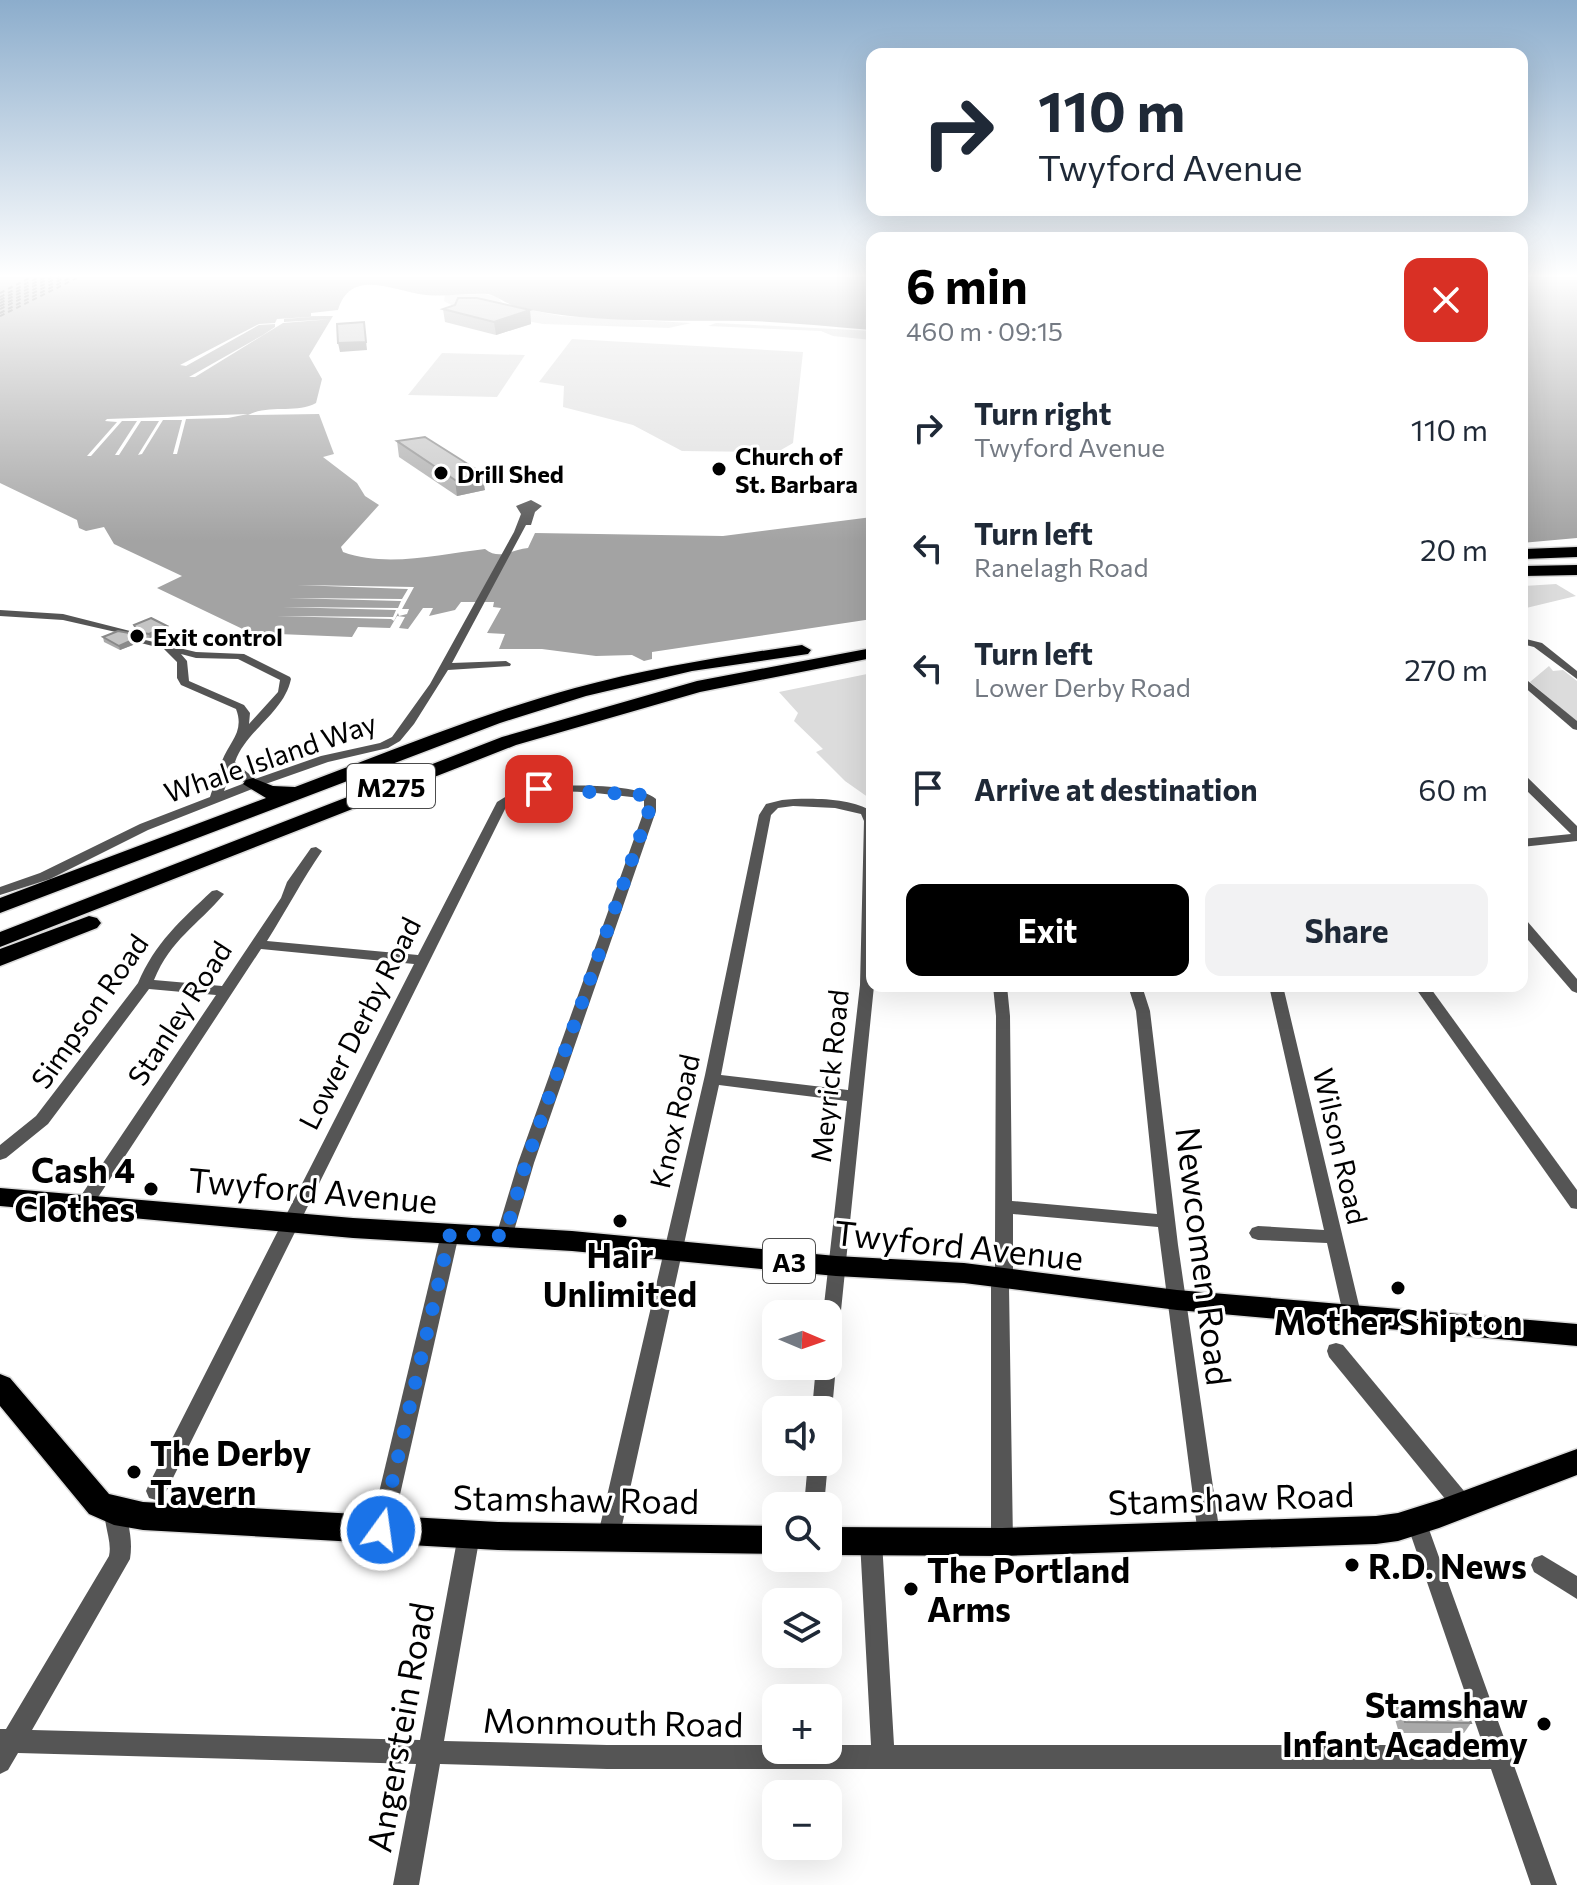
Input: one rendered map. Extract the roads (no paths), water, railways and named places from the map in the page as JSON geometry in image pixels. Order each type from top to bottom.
[{"type":"highway","points":[[1528,556],[1577,552]]},
{"type":"highway","points":[[1528,557],[1577,559]]},
{"type":"highway","points":[[1528,571],[1577,570]]},
{"type":"highway","points":[[1528,579],[1577,578]]},
{"type":"highway","name":"M275","points":[[0,924],[541,714],[866,640]]},
{"type":"highway","name":"M275","points":[[0,906],[493,719],[581,692],[717,661],[786,660],[866,653]]},
{"type":"highway","name":"M275","points":[[0,940],[509,741],[786,660]]},
{"type":"highway","name":"M275","points":[[0,958],[496,759],[786,660]]},
{"type":"highway","name":"M275","points":[[253,784],[277,793],[300,792]]},
{"type":"main road","name":"Twyford Avenue","points":[[0,1197],[289,1223],[505,1236],[836,1266],[964,1273],[1353,1318],[1577,1335]]},
{"type":"main road","points":[[0,1386],[99,1504],[114,1511]]},
{"type":"main road","name":"Stamshaw Road","points":[[842,1541],[1002,1542],[1376,1530],[1416,1521],[1577,1462]]},
{"type":"main road","name":"Stamshaw Road","points":[[114,1511],[143,1516],[469,1535],[762,1540]]},
{"type":"street","name":"Whale Island Way","points":[[0,891],[45,876],[144,827],[253,784],[325,759],[389,744],[403,731],[446,667],[508,547],[522,537],[529,512]]},
{"type":"street","points":[[0,613],[63,617],[129,632]]},
{"type":"street","points":[[145,641],[203,655],[237,656],[284,677],[283,693],[243,736],[227,762],[215,799]]},
{"type":"street","points":[[1528,642],[1538,645],[1577,676]]},
{"type":"street","points":[[168,649],[182,661],[185,683],[243,710],[243,736]]},
{"type":"street","points":[[446,667],[506,664]]},
{"type":"street","points":[[1528,684],[1577,727]]},
{"type":"street","points":[[227,762],[253,784]]},
{"type":"street","points":[[1528,785],[1577,835]]},
{"type":"street","name":"Lower Derby Road","points":[[156,1491],[496,813],[506,800],[539,789],[643,795],[650,799],[650,811],[526,1163],[505,1236]]},
{"type":"street","name":"Knox Road","points":[[607,1539],[712,1079],[766,811],[783,803],[850,806],[863,810]]},
{"type":"street","name":"Meyrick Road","points":[[863,810],[866,815]]},
{"type":"street","points":[[1528,842],[1577,835]]},
{"type":"street","name":"Stanley Road","points":[[85,1203],[316,851]]},
{"type":"street","name":"Simpson Road","points":[[0,1154],[12,1141],[42,1120],[145,984],[155,960],[178,930],[217,894]]},
{"type":"street","points":[[1528,931],[1577,988]]},
{"type":"street","points":[[256,944],[423,960]]},
{"type":"street","name":"Meyrick Road","points":[[833,1300],[866,980]]},
{"type":"street","points":[[145,984],[225,991]]},
{"type":"street","points":[[1001,992],[1004,1207],[1001,1279],[1002,1542]]},
{"type":"street","name":"Newcomen Road","points":[[1137,992],[1143,1011],[1166,1221],[1209,1535]]},
{"type":"street","name":"Wilson Road","points":[[1277,992],[1353,1318]]},
{"type":"street","points":[[1425,992],[1577,1203]]},
{"type":"street","points":[[712,1079],[855,1096]]},
{"type":"street","points":[[1004,1207],[1166,1221]]},
{"type":"street","points":[[1258,1233],[1335,1237]]},
{"type":"street","points":[[381,1530],[450,1234]]},
{"type":"street","points":[[1336,1351],[1462,1504]]},
{"type":"street","points":[[0,1762],[7,1740],[119,1559],[122,1545],[114,1511]]},
{"type":"street","points":[[1416,1521],[1544,1885]]},
{"type":"street","name":"Angerstein Road","points":[[406,1885],[469,1535]]},
{"type":"street","points":[[871,1541],[883,1757]]},
{"type":"street","points":[[1542,1565],[1577,1589]]},
{"type":"street","name":"Monmouth Road","points":[[7,1740],[670,1758],[1500,1757]]},
{"type":"place","name":"Church of St. Barbara","points":[[719,469]]},
{"type":"place","name":"Drill Shed","points":[[441,473]]},
{"type":"place","name":"Exit control","points":[[137,636]]},
{"type":"place","name":"Cash 4 Clothes","points":[[151,1189]]},
{"type":"place","name":"Hair Unlimited","points":[[620,1221]]},
{"type":"place","name":"Mother Shipton","points":[[1398,1288]]},
{"type":"place","name":"The Derby Tavern","points":[[134,1472]]},
{"type":"place","name":"R.D. News","points":[[1352,1565]]},
{"type":"place","name":"The Portland Arms","points":[[911,1589]]},
{"type":"place","name":"Stamshaw Infant Academy","points":[[1544,1724]]}]
